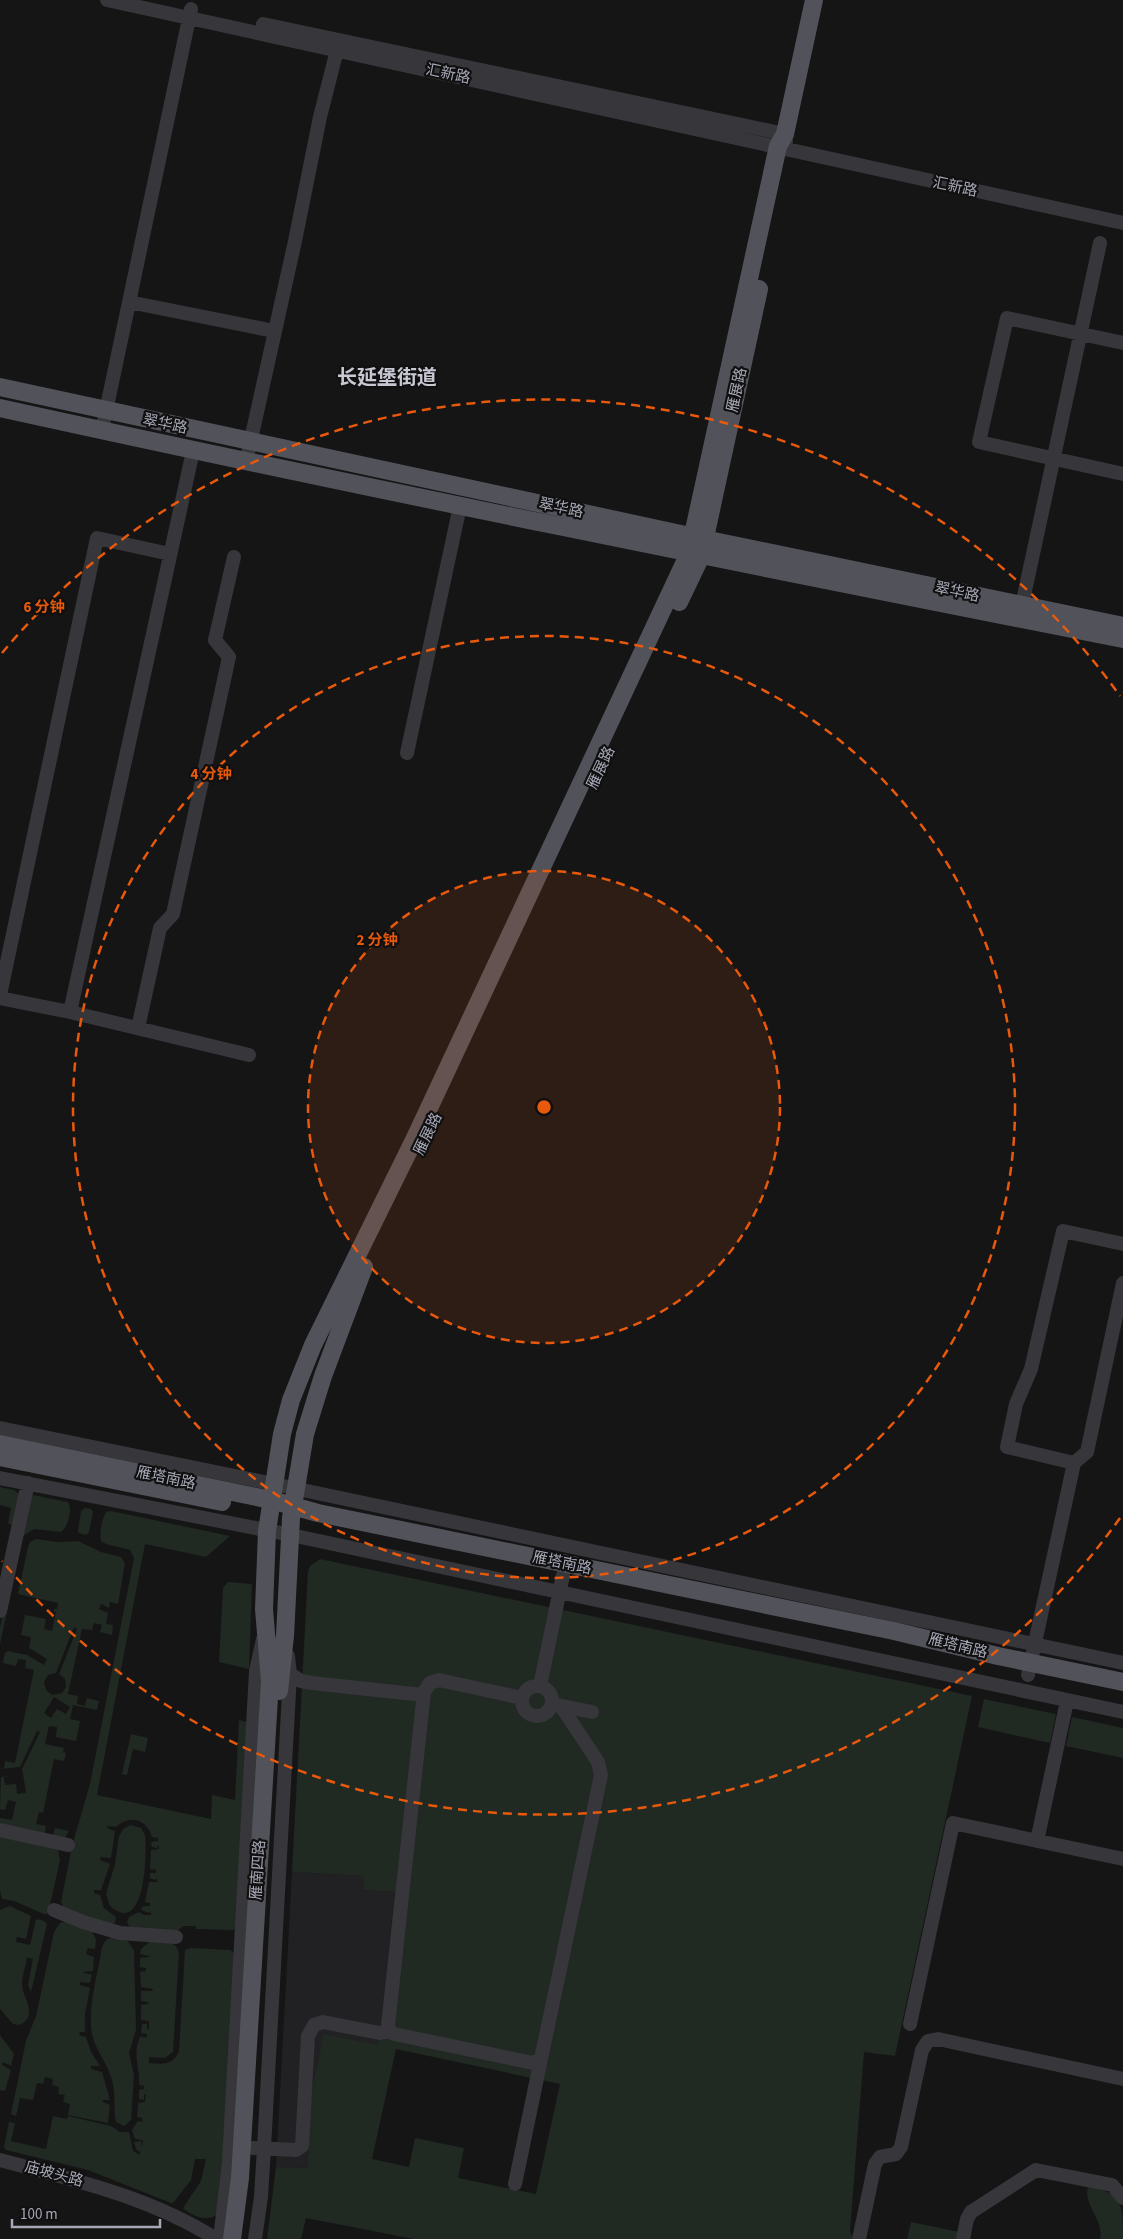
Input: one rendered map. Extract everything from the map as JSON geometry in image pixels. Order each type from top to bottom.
[{"type":"main road","name":"雁展路","points":[[292,1520],[296,1488],[312,1409],[360,1276],[697,546],[814,0]]},
{"type":"main road","name":"雁展路","points":[[783,143],[821,0]]},
{"type":"main road","name":"翠华路","points":[[0,387],[250,442],[697,546],[1123,639]]},
{"type":"main road","name":"翠华路","points":[[0,408],[193,451],[460,506],[697,546],[1022,605],[1123,626]]},
{"type":"main road","name":"雁展路","points":[[271,1499],[282,1434],[291,1400],[313,1345],[416,1138],[697,546]]},
{"type":"main road","name":"雁塔南路","points":[[0,1444],[271,1499],[292,1520],[1029,1669],[1123,1682]]},
{"type":"main road","name":"雁塔南路","points":[[0,1456],[271,1499]]},
{"type":"main road","name":"雁南四路","points":[[232,2239],[240,2178],[270,1681],[264,1634],[267,1531],[271,1499]]},
{"type":"main road","name":"雁塔南路","points":[[292,1520],[894,1631],[1123,1694]]},
{"type":"main road","name":"雁南四路","points":[[243,2239],[258,2148],[280,1678],[286,1636],[292,1520]]},
{"type":"street","name":"汇新路","points":[[107,0],[191,13],[783,143],[1123,223]]},
{"type":"street","name":"汇新路","points":[[152,0],[191,13],[337,50],[783,143]]},
{"type":"street","points":[[102,430],[191,13]]},
{"type":"street","points":[[246,462],[295,241],[320,117],[337,50]]},
{"type":"street","points":[[1022,605],[1100,244]]},
{"type":"street","points":[[130,302],[274,331]]},
{"type":"street","points":[[1123,343],[1007,318],[980,442],[1123,474]]},
{"type":"street","points":[[70,1012],[193,451]]},
{"type":"street","points":[[407,753],[460,506]]},
{"type":"street","points":[[170,554],[97,538],[0,997],[249,1055]]},
{"type":"street","points":[[138,1028],[160,928],[173,914],[229,657],[215,640],[234,557]]},
{"type":"street","points":[[1074,1463],[1007,1448],[1016,1404],[1031,1369],[1063,1231],[1123,1244]]},
{"type":"street","points":[[1029,1669],[1074,1463],[1087,1452],[1123,1283]]},
{"type":"street","points":[[0,1428],[271,1499],[296,1488],[1123,1663]]},
{"type":"street","points":[[0,1478],[267,1531],[292,1520],[560,1593],[1123,1712]]},
{"type":"street","points":[[0,1611],[28,1483]]},
{"type":"street","points":[[540,1686],[563,1575]]},
{"type":"street","points":[[220,2239],[229,2162],[256,1671],[264,1634]]},
{"type":"street","points":[[255,2239],[261,2197],[258,2148],[290,1674],[286,1636]]},
{"type":"street","points":[[290,1674],[301,1681],[312,1683],[423,1695]]},
{"type":"street","points":[[389,2031],[423,1695],[428,1686],[439,1680],[522,1698]]},
{"type":"street","points":[[515,2184],[601,1775],[598,1762],[557,1705],[550,1692],[540,1686],[528,1688],[522,1698],[524,1709],[534,1716],[545,1714],[557,1705],[592,1712]]},
{"type":"street","points":[[1038,1841],[1067,1701]]},
{"type":"street","points":[[910,2024],[953,1823],[1123,1860]]},
{"type":"street","points":[[0,1830],[68,1845]]},
{"type":"street","points":[[54,1910],[83,1922],[120,1933],[176,1937]]},
{"type":"street","points":[[258,2148],[296,2150],[302,2146],[308,2036],[314,2025],[323,2022],[380,2033],[389,2031],[394,2034],[533,2063],[541,2059]]},
{"type":"street","points":[[859,2239],[875,2164],[880,2157],[896,2154],[901,2147],[922,2050],[928,2041],[938,2039],[1123,2079]]},
{"type":"street","name":"庙坡头路","points":[[0,2160],[110,2190],[172,2216],[216,2239]]},
{"type":"street","points":[[963,2239],[967,2219],[971,2212],[1036,2170],[1112,2185],[1123,2198]]},
{"type":"shaded area","points":[[0,1487],[14,1490],[19,1494],[15,1525],[8,1524],[11,1508],[0,1505]]},
{"type":"shaded area","points":[[33,1495],[68,1502],[70,1509],[69,1518],[64,1530],[61,1532],[34,1529],[23,1536],[0,1644],[0,1628],[27,1501]]},
{"type":"shaded area","points":[[85,1508],[91,1509],[93,1512],[89,1532],[86,1535],[78,1531],[81,1511]]},
{"type":"shaded area","points":[[111,1511],[230,1536],[206,1557],[145,1544],[97,1795],[211,1819],[212,1795],[235,1800],[239,1720],[247,1722],[236,1927],[233,1930],[196,1929],[196,1926],[184,1926],[175,1932],[130,1928],[127,1922],[129,1917],[139,1912],[144,1915],[151,1915],[151,1911],[150,1913],[141,1910],[143,1906],[150,1906],[150,1903],[145,1902],[149,1882],[157,1882],[157,1878],[155,1880],[150,1878],[150,1873],[156,1873],[156,1870],[150,1869],[151,1850],[159,1849],[159,1845],[157,1848],[152,1847],[151,1842],[158,1841],[158,1838],[152,1837],[146,1826],[137,1820],[121,1823],[116,1827],[108,1826],[107,1828],[115,1831],[111,1858],[101,1857],[100,1860],[110,1864],[101,1890],[94,1890],[94,1893],[100,1895],[104,1908],[116,1917],[115,1923],[106,1925],[64,1908],[61,1902],[72,1846],[90,1784],[134,1558],[130,1550],[101,1541],[103,1518],[106,1512]]},
{"type":"shaded area","points":[[36,1539],[57,1542],[78,1541],[101,1552],[121,1557],[125,1563],[118,1604],[110,1602],[109,1608],[101,1604],[99,1609],[108,1613],[106,1624],[113,1625],[112,1635],[100,1632],[102,1625],[94,1623],[92,1630],[82,1629],[68,1694],[78,1696],[77,1704],[85,1706],[87,1698],[99,1701],[97,1710],[73,1705],[70,1719],[80,1721],[76,1741],[56,1737],[57,1727],[49,1726],[45,1744],[64,1748],[63,1752],[66,1753],[64,1761],[54,1759],[43,1813],[39,1812],[36,1824],[46,1826],[45,1833],[53,1835],[55,1828],[69,1831],[65,1838],[0,1826],[0,1818],[12,1820],[16,1802],[8,1800],[5,1810],[0,1809],[1,1777],[23,1774],[22,1769],[40,1732],[37,1731],[20,1767],[0,1769],[4,1768],[5,1761],[15,1763],[34,1670],[25,1668],[26,1660],[18,1659],[16,1666],[3,1663],[5,1653],[8,1651],[27,1655],[44,1665],[47,1659],[29,1648],[31,1637],[21,1635],[25,1615],[46,1619],[44,1629],[52,1631],[56,1612],[54,1612],[54,1609],[57,1609],[58,1603],[18,1594],[30,1542]],"holes":[[[74,1627],[77,1629],[59,1674],[65,1679],[66,1687],[62,1693],[52,1695],[46,1690],[44,1682],[48,1675],[56,1673]],[[54,1697],[70,1707],[66,1714],[57,1709],[51,1718],[44,1713]],[[23,1774],[26,1793],[17,1794],[16,1784],[5,1785],[4,1777]]]},
{"type":"shaded area","points":[[320,1559],[972,1696],[895,2056],[864,2052],[850,2231],[853,2239],[414,2239],[306,2218],[301,2239],[267,2239],[276,2167],[308,2168],[311,2094],[324,2034],[378,2045],[395,1892],[364,1890],[364,1876],[292,1872],[308,1572],[310,1566]],"holes":[[[396,2049],[560,2084],[536,2194],[458,2178],[464,2148],[415,2138],[409,2167],[372,2159]]]},
{"type":"shaded area","points":[[228,1582],[252,1584],[249,1669],[219,1662],[223,1588]]},
{"type":"shaded area","points":[[984,1699],[1056,1714],[1050,1743],[978,1727]]},
{"type":"shaded area","points":[[1072,1717],[1123,1728],[1123,1758],[1066,1746]]},
{"type":"shaded area","points":[[131,1734],[148,1738],[145,1752],[133,1749],[127,1775],[122,1774]]},
{"type":"shaded area","points":[[131,1825],[141,1828],[145,1835],[144,1873],[142,1888],[137,1902],[131,1911],[122,1913],[110,1906],[106,1894],[115,1864],[119,1836],[124,1828]]},
{"type":"shaded area","points":[[0,1834],[58,1850],[60,1860],[48,1914],[14,1901],[2,1899],[0,1891]]},
{"type":"shaded area","points":[[292,1872],[365,1876],[364,1890],[395,1892],[378,2045],[308,2168],[276,2167]]},
{"type":"shaded area","points":[[10,1906],[31,1916],[26,1939],[17,1937],[16,1942],[30,1945],[36,1919],[47,1924],[31,1992],[28,1985],[33,1959],[27,1957],[22,1985],[29,2012],[25,2021],[19,2025],[13,2024],[0,2009],[0,1910]]},
{"type":"shaded area","points":[[66,1921],[92,1931],[96,1940],[95,1949],[88,1948],[86,1954],[94,1957],[93,1971],[82,1972],[92,1975],[90,1983],[80,1982],[80,1985],[90,1988],[85,2014],[85,2032],[80,2032],[79,2035],[86,2037],[91,2052],[100,2066],[91,2066],[91,2069],[102,2072],[110,2100],[103,2100],[103,2102],[110,2105],[108,2123],[68,2115],[70,2104],[63,2102],[65,2095],[58,2094],[59,2087],[52,2085],[53,2079],[45,2077],[43,2084],[37,2083],[33,2100],[20,2098],[16,2116],[11,2114],[26,2041],[36,2016],[54,1932],[60,1923]]},
{"type":"shaded area","points":[[113,1937],[127,1940],[134,1950],[136,2030],[129,2053],[134,2075],[131,2120],[124,2126],[116,2122],[112,2080],[94,2041],[91,2027],[93,1997],[102,1947],[106,1940]]},
{"type":"shaded area","points":[[163,1941],[171,1943],[175,1945],[179,1953],[173,2052],[165,2058],[149,2057],[149,2063],[163,2064],[170,2062],[177,2056],[179,2051],[185,1950],[190,1948],[230,1950],[235,1954],[223,2202],[218,2213],[210,2218],[195,2216],[183,2208],[201,2181],[206,2159],[195,2159],[191,2180],[174,2202],[171,2203],[88,2170],[6,2150],[4,2147],[9,2122],[15,2123],[11,2141],[46,2149],[53,2116],[67,2119],[68,2116],[111,2126],[120,2132],[129,2132],[133,2151],[140,2155],[134,2142],[141,2141],[142,2147],[143,2140],[135,2139],[132,2130],[137,2122],[143,2121],[142,2118],[137,2117],[138,2103],[145,2102],[146,2095],[144,2094],[144,2100],[139,2099],[139,2090],[144,2089],[144,2086],[139,2085],[136,2055],[140,2037],[147,2037],[147,2034],[141,2033],[142,2024],[147,2024],[147,2029],[149,2029],[149,2021],[141,2020],[141,2005],[148,2004],[149,2002],[141,2001],[141,1991],[152,1991],[153,1989],[141,1987],[140,1972],[146,1971],[146,1968],[140,1967],[140,1958],[150,1957],[140,1954],[141,1949],[149,1942]]},
{"type":"shaded area","points":[[0,2035],[14,2054],[11,2066],[3,2062],[2,2065],[11,2070],[5,2091],[0,2090]]},
{"type":"shaded area","points":[[1088,2186],[1108,2193],[1119,2202],[1123,2239],[1100,2239],[1099,2225],[1088,2200]]},
{"type":"shaded area","points":[[911,2222],[959,2232],[957,2239],[907,2239]]},
{"type":"district","name":"长延堡街道","points":[[387,378]]}]
